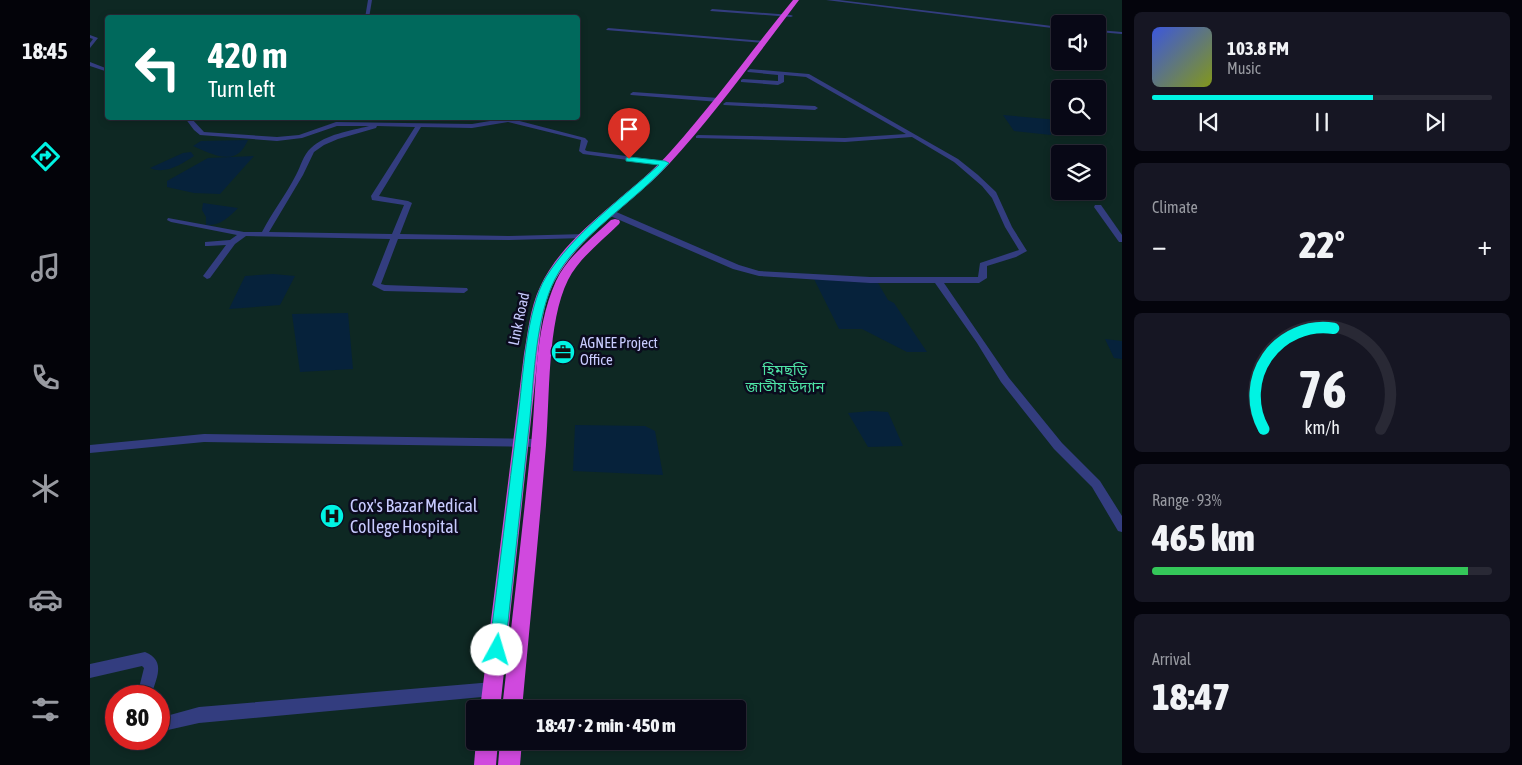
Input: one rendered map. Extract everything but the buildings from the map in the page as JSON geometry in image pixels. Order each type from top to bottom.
[{"type":"highway","name":"Link Road","points":[[513,700],[539,443],[545,356],[556,295],[562,280],[576,260],[616,215],[747,76],[796,0]]},
{"type":"highway","name":"Link Road","points":[[491,700],[534,336],[540,304],[554,272],[585,236],[616,215],[676,165],[698,137],[764,42],[803,0]]},
{"type":"highway","points":[[485,765],[486,750]]},
{"type":"highway","points":[[509,765],[510,750]]},
{"type":"street","points":[[368,15],[370,0]]},
{"type":"street","points":[[828,0],[1051,27]]},
{"type":"street","points":[[712,10],[787,16]]},
{"type":"street","points":[[608,29],[764,42]]},
{"type":"street","points":[[1106,32],[1122,33]]},
{"type":"street","points":[[90,36],[96,38],[90,46]]},
{"type":"street","points":[[90,64],[105,70]]},
{"type":"street","points":[[747,76],[778,83],[781,82],[781,73]]},
{"type":"street","points":[[616,215],[736,267],[759,273],[870,280],[979,280],[983,278],[983,265],[990,260],[1017,255],[1023,251],[1023,248],[1011,233],[994,195],[980,180],[954,160],[811,76],[781,73],[747,76]]},
{"type":"street","points":[[633,94],[816,108]]},
{"type":"street","points":[[189,120],[202,134],[277,139],[300,136],[336,124],[477,126],[502,121],[514,121],[583,138],[585,141],[582,151],[585,154],[665,163]]},
{"type":"street","points":[[454,120],[459,126]]},
{"type":"street","points":[[264,235],[276,210],[300,174],[306,159],[315,148],[331,140],[384,124]]},
{"type":"street","points":[[419,124],[374,196],[375,198],[408,203],[376,285],[384,288],[464,290]]},
{"type":"street","points":[[698,137],[845,140],[913,135]]},
{"type":"street","points":[[1098,207],[1122,240]]},
{"type":"street","points":[[171,220],[244,234],[264,235],[397,235],[509,238],[585,236]]},
{"type":"street","points":[[207,276],[232,242],[244,234]]},
{"type":"street","points":[[208,244],[232,242]]},
{"type":"street","points":[[937,279],[982,342],[1005,380],[1058,446],[1096,484],[1122,527]]},
{"type":"street","points":[[90,449],[204,438],[521,441],[539,443]]},
{"type":"street","points":[[90,671],[145,659],[152,666],[147,685]]},
{"type":"street","points":[[170,722],[199,715],[492,688]]},
{"type":"green space","name":"হিমছড়ি জাতীয় উদ্যান","points":[[90,0],[1122,0],[1122,765],[90,765]]},
{"type":"water","points":[[1003,115],[1051,119],[1051,135],[1014,131]]},
{"type":"water","points":[[248,140],[239,153],[228,157],[209,153],[193,146],[201,141]]},
{"type":"water","points":[[191,152],[194,156],[173,168],[156,170],[150,168],[183,153]]},
{"type":"water","points":[[254,156],[220,194],[194,193],[167,187],[167,181],[208,158]]},
{"type":"water","points":[[203,203],[238,208],[220,223],[206,225],[206,217],[202,210]]},
{"type":"water","points":[[273,274],[295,276],[280,305],[229,309],[245,276]]},
{"type":"water","points":[[814,279],[878,283],[888,300],[894,303],[927,352],[907,352],[862,329],[839,329]]},
{"type":"water","points":[[348,313],[353,369],[300,372],[292,314]]},
{"type":"water","points":[[1105,339],[1122,341],[1122,359],[1114,358]]},
{"type":"water","points":[[888,412],[903,446],[868,447],[848,413]]},
{"type":"water","points":[[575,425],[645,426],[655,431],[663,475],[573,471]]},
{"type":"place","name":"AGNEE Project Office","points":[[563,352]]},
{"type":"place","name":"Cox's Bazar Medical College Hospital","points":[[332,516]]},
{"type":"route","points":[[497,650],[531,354],[540,304],[550,279],[563,260],[585,236],[665,163],[629,159]]}]
